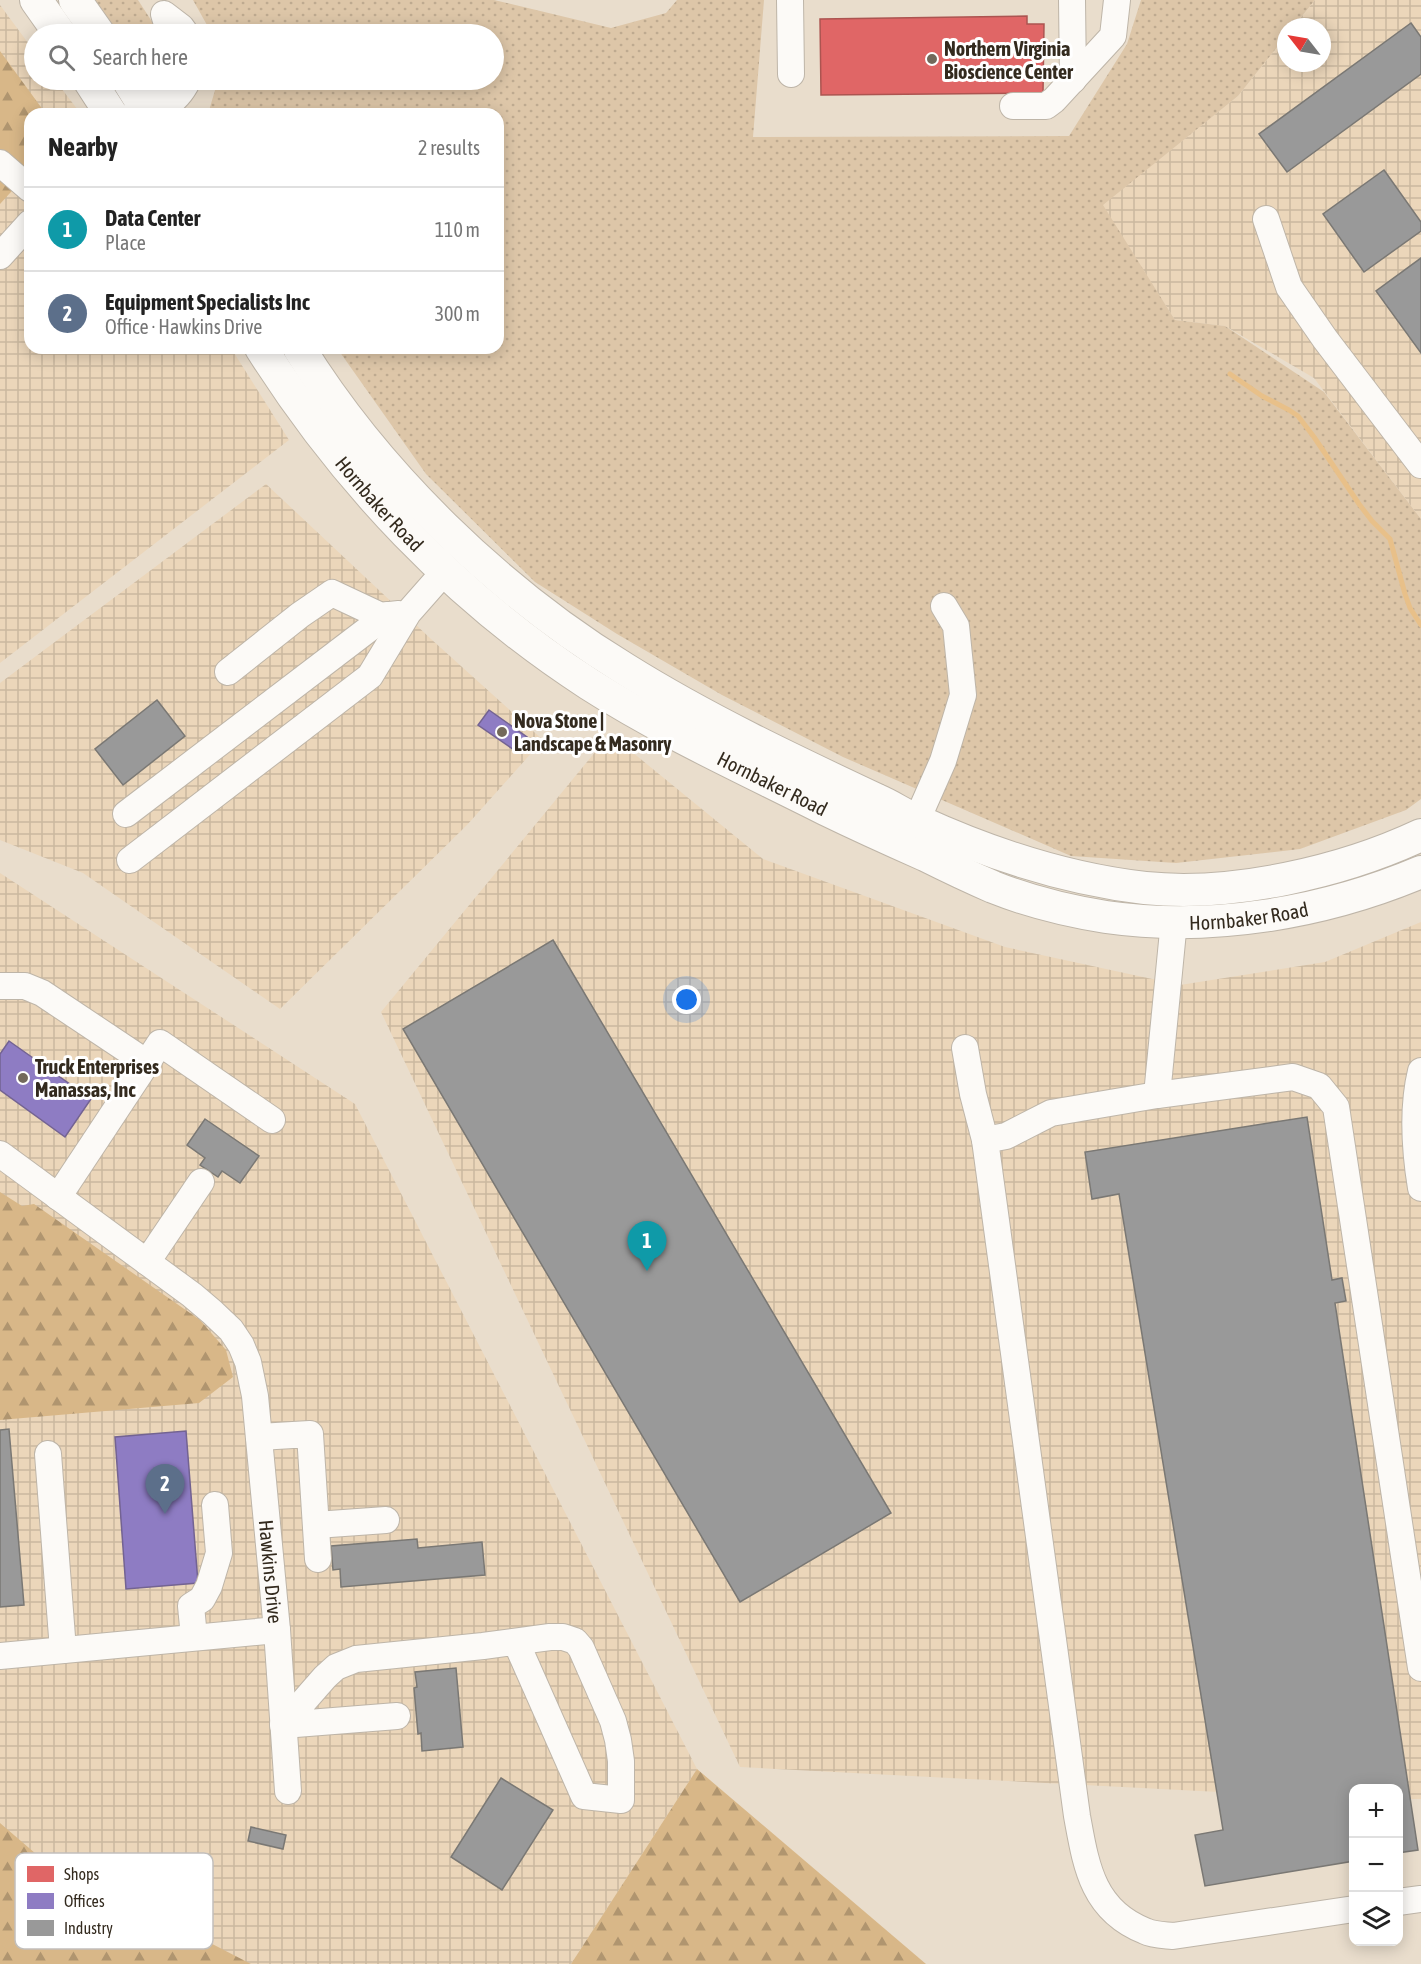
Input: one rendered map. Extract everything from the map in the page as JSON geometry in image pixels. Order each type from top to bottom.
[{"type":"main road","points":[[36,0],[53,24]]},
{"type":"main road","points":[[75,0],[92,24]]},
{"type":"main road","points":[[95,90],[107,108]]},
{"type":"main road","points":[[138,90],[151,103]]},
{"type":"main road","name":"Hornbaker Road","points":[[265,354],[290,393],[337,456],[407,535],[511,627],[552,659],[641,715],[850,821],[911,833],[1038,867],[1113,883],[1170,889],[1242,886],[1302,875],[1389,850],[1421,835]]},
{"type":"main road","name":"Hornbaker Road","points":[[303,354],[345,414],[396,476],[468,550],[551,619],[625,669],[911,833],[995,888],[1049,904],[1104,916],[1174,921],[1234,920],[1303,909],[1391,885],[1421,872]]},
{"type":"street","points":[[790,0],[791,74]]},
{"type":"street","points":[[1072,0],[1073,80]]},
{"type":"street","points":[[1013,106],[1046,106],[1054,100],[1113,36],[1117,0]]},
{"type":"street","points":[[163,16],[176,24]]},
{"type":"street","points":[[151,103],[167,104],[174,100],[182,90]]},
{"type":"street","points":[[0,163],[24,184]]},
{"type":"street","points":[[1266,219],[1289,287],[1325,339],[1421,465]]},
{"type":"street","points":[[0,256],[24,230]]},
{"type":"street","points":[[126,814],[397,614],[445,571]]},
{"type":"street","points":[[228,672],[300,615],[332,593],[381,616],[397,614]]},
{"type":"street","points":[[911,833],[943,760],[963,695],[956,626],[944,606]]},
{"type":"street","points":[[130,860],[370,676],[397,614]]},
{"type":"street","points":[[1157,1095],[1174,921]]},
{"type":"street","points":[[0,986],[25,986],[42,993],[147,1063]]},
{"type":"street","points":[[58,1197],[160,1043],[272,1120]]},
{"type":"street","points":[[965,1048],[973,1094],[985,1140],[1077,1816],[1085,1859],[1095,1888],[1109,1908],[1125,1921],[1146,1932],[1173,1936],[1349,1910]]},
{"type":"street","points":[[1421,1071],[1418,1084],[1416,1131],[1417,1163],[1421,1188]]},
{"type":"street","points":[[985,1140],[1006,1136],[1051,1113],[1157,1095],[1293,1077],[1319,1086],[1336,1107],[1421,1668]]},
{"type":"street","name":"Hawkins Drive","points":[[0,1154],[192,1295],[231,1330],[241,1345],[252,1377],[277,1629],[0,1656]]},
{"type":"street","points":[[147,1262],[201,1182]]},
{"type":"street","points":[[258,1437],[310,1434],[318,1559]]},
{"type":"street","points":[[48,1454],[63,1650]]},
{"type":"street","points":[[195,1637],[191,1606],[202,1599],[209,1586],[219,1553],[215,1506]]},
{"type":"street","points":[[316,1526],[386,1520]]},
{"type":"street","points":[[277,1629],[288,1791]]},
{"type":"street","points":[[283,1725],[336,1667],[356,1659],[563,1637],[575,1641],[581,1648],[613,1721],[621,1761],[621,1800],[584,1796],[516,1642]]},
{"type":"street","points":[[283,1725],[397,1716]]},
{"type":"street","points":[[1403,1901],[1421,1899]]},
{"type":"shaded area","points":[[87,0],[138,0],[154,24],[105,24]]},
{"type":"shaded area","points":[[193,0],[494,0],[611,28],[666,13],[677,0],[764,0],[753,137],[1069,136],[1127,44],[1141,0],[1315,0],[1300,18],[1277,18],[1277,47],[1238,96],[1103,205],[1175,320],[1225,326],[1324,392],[1421,519],[1421,799],[1406,810],[1300,849],[1176,863],[1071,856],[843,757],[722,695],[617,634],[535,582],[426,474],[341,354],[504,354],[504,108],[210,108],[215,90],[504,90],[504,24],[206,24]]},
{"type":"shaded area","points":[[1315,0],[1421,0],[1421,519],[1314,378],[1225,326],[1175,320],[1102,205],[1238,96],[1277,47],[1277,72],[1331,72],[1331,18],[1300,18]]},
{"type":"shaded area","points":[[0,5],[24,37],[24,90],[63,90],[76,108],[24,108],[24,354],[235,354],[289,440],[0,663]]},
{"type":"shaded area","points":[[266,484],[431,639],[543,740],[467,825],[280,1009],[83,873],[0,840],[0,683]]},
{"type":"shaded area","points":[[610,734],[763,859],[1005,947],[1180,985],[1325,962],[1421,922],[1421,1799],[1403,1799],[1403,1784],[1349,1784],[1349,1799],[740,1767],[381,1012]]},
{"type":"shaded area","points":[[0,873],[355,1104],[697,1769],[571,1964],[0,1964]]},
{"type":"green space","points":[[0,51],[24,84],[24,90],[28,90],[42,108],[24,108],[24,178],[0,204]]},
{"type":"green space","points":[[0,1192],[22,1206],[34,1204],[200,1320],[226,1350],[233,1377],[199,1403],[0,1420]]},
{"type":"green space","points":[[697,1769],[926,1964],[571,1964]]},
{"type":"green space","points":[[0,1823],[35,1853],[15,1853],[15,1949],[213,1949],[213,1944],[251,1964],[0,1964]]},
{"type":"building: Shops","name":"Northern Virginia Bioscience Center","points":[[1027,16],[1027,24],[1044,24],[1043,93],[821,95],[820,19]]},
{"type":"building: Offices","points":[[489,710],[527,737],[517,752],[478,725]]},
{"type":"building: Offices","points":[[9,1041],[91,1099],[65,1137],[0,1090],[0,1054]]},
{"type":"building: Offices","points":[[186,1431],[198,1583],[126,1589],[115,1437]]},
{"type":"building: Industry","points":[[1411,23],[1421,37],[1421,74],[1287,172],[1259,134]]},
{"type":"building: Industry","points":[[1384,170],[1421,222],[1421,231],[1364,272],[1323,214]]},
{"type":"building: Industry","points":[[1421,258],[1421,353],[1376,291]]},
{"type":"building: Industry","points":[[157,700],[185,736],[123,785],[95,749]]},
{"type":"building: Industry","points":[[553,940],[891,1513],[740,1602],[403,1029]]},
{"type":"building: Industry","points":[[1307,1117],[1332,1280],[1342,1278],[1346,1301],[1335,1303],[1418,1850],[1403,1852],[1403,1784],[1349,1784],[1349,1862],[1205,1886],[1195,1835],[1223,1830],[1119,1194],[1092,1199],[1085,1152]]},
{"type":"building: Industry","points":[[205,1119],[259,1156],[240,1183],[222,1171],[218,1177],[200,1165],[205,1158],[187,1145]]},
{"type":"building: Industry","points":[[9,1429],[24,1605],[0,1607],[0,1430]]},
{"type":"building: Industry","points":[[417,1539],[418,1548],[482,1542],[485,1575],[341,1587],[340,1569],[333,1570],[331,1546]]},
{"type":"building: Industry","points":[[456,1668],[463,1747],[422,1751],[421,1733],[418,1734],[415,1672]]},
{"type":"building: Industry","points":[[501,1778],[553,1810],[502,1890],[451,1857]]},
{"type":"building: Industry","points":[[251,1827],[286,1835],[283,1849],[248,1841]]},
{"type":"waterway","points":[[1230,374],[1262,396],[1298,416],[1314,437],[1359,504],[1390,539],[1410,608],[1421,625]]},
{"type":"place","name":"Northern Virginia Bioscience Center","points":[[932,59]]},
{"type":"place","name":"Nova Stone | Landscape & Masonry","points":[[502,732]]},
{"type":"place","name":"Truck Enterprises Manassas, Inc","points":[[23,1078]]},
{"type":"place","name":"Data Center","points":[[647,1271]]},
{"type":"place","name":"Equipment Specialists Inc","points":[[165,1514]]}]
